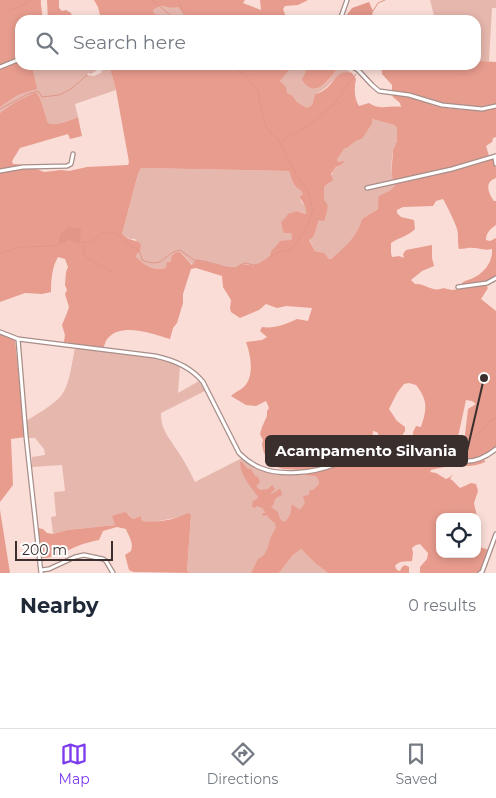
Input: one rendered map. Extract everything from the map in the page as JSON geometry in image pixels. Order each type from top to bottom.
[{"type":"street","points":[[342,15],[347,0]]},
{"type":"street","points":[[0,67],[15,61]]},
{"type":"street","points":[[358,70],[379,91],[409,95],[442,105],[482,109],[496,106]]},
{"type":"street","points":[[0,171],[23,166],[67,166],[70,164],[73,154]]},
{"type":"street","points":[[367,188],[496,156],[494,158],[496,164]]},
{"type":"street","points":[[458,287],[487,283],[496,278]]},
{"type":"street","points":[[0,332],[18,338],[155,356],[176,362],[198,376],[203,382],[239,453],[253,464],[272,472],[298,472],[332,466],[358,453],[370,450],[390,449],[470,462],[485,457],[496,449]]},
{"type":"street","points":[[18,338],[26,436],[41,571],[75,556],[84,555],[103,559],[113,573]]},
{"type":"street","points":[[480,573],[496,534]]},
{"type":"shaded area","points":[[0,0],[41,0],[42,15],[15,15],[15,70],[33,70],[37,89],[18,95],[0,107]]},
{"type":"shaded area","points":[[47,0],[59,0],[59,8],[62,11],[66,10],[72,15],[48,15]]},
{"type":"shaded area","points":[[94,0],[245,0],[243,3],[261,10],[260,0],[308,0],[298,5],[285,6],[283,9],[285,15],[185,15],[178,7],[160,6],[153,10],[158,15],[100,15]]},
{"type":"shaded area","points":[[430,0],[496,0],[496,8],[492,8],[489,61],[481,62],[481,15],[434,15]]},
{"type":"shaded area","points":[[369,2],[373,11],[372,15],[347,15],[352,8]]},
{"type":"shaded area","points":[[163,5],[170,7],[178,6],[186,15],[157,15],[153,10]]},
{"type":"shaded area","points":[[481,61],[496,62],[496,104],[483,106],[457,105],[392,91],[392,85],[382,74],[382,70],[481,70]]},
{"type":"shaded area","points":[[33,70],[96,70],[87,75],[94,76],[101,73],[102,70],[110,70],[116,90],[75,104],[78,117],[59,123],[48,123],[40,98],[36,92],[0,113],[0,107],[18,95],[34,90]]},
{"type":"shaded area","points":[[110,70],[289,70],[280,81],[286,87],[287,93],[307,108],[312,105],[315,94],[326,89],[338,75],[347,72],[352,73],[356,79],[355,93],[359,106],[369,103],[381,107],[401,107],[400,103],[393,97],[392,94],[394,94],[418,98],[432,105],[446,108],[473,110],[496,108],[496,137],[486,146],[489,156],[438,171],[393,181],[393,150],[397,141],[397,128],[394,125],[372,119],[372,124],[362,139],[344,149],[337,159],[338,162],[345,160],[331,174],[333,180],[324,187],[324,200],[328,206],[325,220],[319,220],[314,236],[309,240],[315,251],[324,253],[329,259],[332,258],[354,236],[362,219],[378,209],[379,196],[391,190],[396,184],[493,158],[496,178],[490,182],[488,188],[492,198],[496,201],[496,225],[489,231],[486,240],[490,241],[496,238],[496,276],[480,283],[462,284],[484,270],[491,258],[492,249],[459,249],[458,232],[443,199],[436,201],[433,206],[403,207],[397,210],[401,217],[414,220],[415,229],[391,243],[391,253],[392,257],[399,256],[404,258],[403,254],[406,250],[432,245],[434,266],[422,271],[411,280],[415,284],[432,289],[443,288],[452,290],[486,285],[488,288],[481,299],[496,311],[496,447],[480,456],[462,460],[468,409],[476,404],[466,400],[456,446],[433,435],[437,441],[455,453],[454,458],[414,451],[413,432],[416,426],[421,427],[425,405],[423,395],[416,385],[409,383],[404,384],[397,393],[389,409],[397,421],[405,427],[401,437],[391,440],[386,437],[381,439],[377,432],[373,431],[372,443],[368,449],[351,454],[327,465],[302,470],[277,467],[264,453],[263,440],[260,434],[269,408],[266,401],[256,406],[246,405],[231,396],[244,387],[249,379],[251,362],[246,342],[262,340],[267,337],[260,331],[262,327],[280,326],[297,319],[308,321],[312,308],[286,306],[277,308],[266,304],[259,310],[240,318],[231,312],[231,300],[223,287],[222,276],[196,268],[191,269],[177,323],[173,328],[170,339],[147,332],[129,330],[114,333],[107,339],[103,349],[64,342],[65,335],[62,325],[69,307],[65,294],[67,290],[65,285],[68,267],[65,259],[58,257],[52,274],[51,292],[42,294],[25,293],[0,302],[0,113],[14,103],[36,92],[40,98],[48,123],[59,123],[78,117],[82,136],[70,139],[68,134],[20,148],[12,161],[13,164],[28,165],[44,172],[128,165],[116,90]],"holes":[[[141,168],[289,171],[294,184],[303,194],[299,197],[305,207],[306,214],[296,211],[288,214],[281,223],[284,233],[291,233],[291,240],[280,241],[268,258],[259,264],[245,264],[231,268],[196,260],[192,265],[180,252],[172,256],[170,262],[167,262],[166,268],[157,269],[146,265],[136,257],[140,252],[140,244],[122,234]]]},
{"type":"shaded area","points":[[289,70],[306,70],[303,80],[312,86],[321,86],[326,83],[336,70],[348,70],[352,73],[342,74],[315,94],[312,105],[307,108],[287,93],[280,81]]},
{"type":"shaded area","points":[[336,70],[328,81],[318,88],[307,86],[302,80],[306,71]]},
{"type":"shaded area","points":[[372,119],[394,125],[397,128],[398,137],[393,151],[392,166],[396,184],[379,205],[378,209],[362,219],[350,242],[329,259],[323,253],[315,251],[309,239],[314,236],[319,220],[325,219],[327,210],[324,200],[324,187],[330,183],[334,170],[344,160],[338,162],[336,159],[344,149],[362,139],[372,124]]},
{"type":"shaded area","points":[[141,168],[290,171],[295,186],[303,194],[299,197],[307,208],[306,214],[294,212],[289,215],[283,225],[288,233],[291,233],[291,240],[278,244],[268,258],[258,264],[243,264],[236,268],[229,268],[196,260],[193,265],[180,252],[173,256],[166,268],[149,267],[136,257],[141,247],[135,239],[130,239],[122,234]]},
{"type":"shaded area","points":[[67,227],[81,228],[80,243],[68,240],[59,244],[60,235]]},
{"type":"shaded area","points":[[0,334],[15,340],[25,437],[11,439],[13,485],[0,502]]},
{"type":"shaded area","points":[[75,348],[170,361],[180,366],[178,393],[199,381],[205,391],[161,413],[164,430],[195,482],[242,458],[262,471],[269,473],[284,475],[321,471],[323,484],[257,573],[190,573],[187,571],[191,515],[153,522],[142,521],[141,516],[133,519],[128,514],[115,525],[67,530],[53,534],[51,517],[56,516],[54,492],[65,491],[62,465],[32,467],[32,457],[45,455],[44,449],[35,438],[27,438],[26,421],[61,396],[69,379]]},
{"type":"shaded area","points":[[379,450],[423,455],[464,463],[485,460],[485,462],[476,465],[443,467],[431,470],[430,472],[446,479],[453,474],[450,479],[460,488],[471,483],[476,484],[478,491],[474,503],[476,513],[436,513],[436,558],[481,558],[481,547],[489,550],[481,571],[478,573],[420,573],[420,567],[427,559],[428,553],[420,544],[412,548],[412,561],[401,562],[395,566],[400,571],[405,565],[409,567],[409,573],[328,573],[301,549],[293,555],[279,573],[251,573],[258,559],[266,552],[276,524],[267,515],[262,515],[266,513],[262,508],[252,507],[253,501],[258,497],[244,476],[240,462],[248,469],[251,469],[255,476],[258,477],[260,482],[256,486],[260,490],[268,489],[272,485],[275,489],[271,494],[280,489],[282,495],[275,499],[271,507],[278,512],[281,520],[284,522],[290,515],[291,506],[293,505],[300,510],[305,503],[303,496],[309,495],[310,490],[313,490],[319,484],[316,476],[304,475],[332,468],[359,454]]},
{"type":"shaded area","points":[[0,510],[10,573],[0,573]]},
{"type":"shaded area","points":[[125,512],[133,519],[141,516],[142,521],[148,522],[171,519],[188,513],[191,515],[187,571],[190,573],[133,572],[129,570],[125,555],[131,551],[132,543],[126,529],[117,527],[103,531],[99,540],[80,545],[58,555],[42,558],[38,528],[53,534],[67,530],[115,525],[112,516]]},
{"type":"shaded area","points":[[301,549],[328,573],[279,573],[293,555]]},
{"type":"waterway","points":[[11,10],[27,3],[28,0]]},
{"type":"waterway","points":[[152,0],[170,15]]},
{"type":"waterway","points":[[178,0],[184,15]]},
{"type":"waterway","points":[[373,11],[378,3],[385,0]]},
{"type":"waterway","points":[[73,241],[89,243],[103,233],[116,233],[127,244],[138,250],[142,260],[159,262],[180,250],[194,260],[229,268],[236,268],[245,263],[259,264],[274,254],[292,249],[307,227],[313,210],[308,191],[297,176],[280,142],[266,127],[258,91],[244,74],[237,70]]},
{"type":"waterway","points":[[281,141],[311,124],[334,104],[356,74]]},
{"type":"waterway","points":[[0,109],[28,94],[38,91],[42,97],[59,95],[71,89],[87,75]]},
{"type":"waterway","points":[[0,254],[19,247],[53,246],[67,241]]},
{"type":"waterway","points":[[83,245],[87,258],[113,272]]},
{"type":"waterway","points":[[474,438],[491,420],[496,418]]},
{"type":"place","name":"Acampamento Silvania","points":[[484,378]]}]
